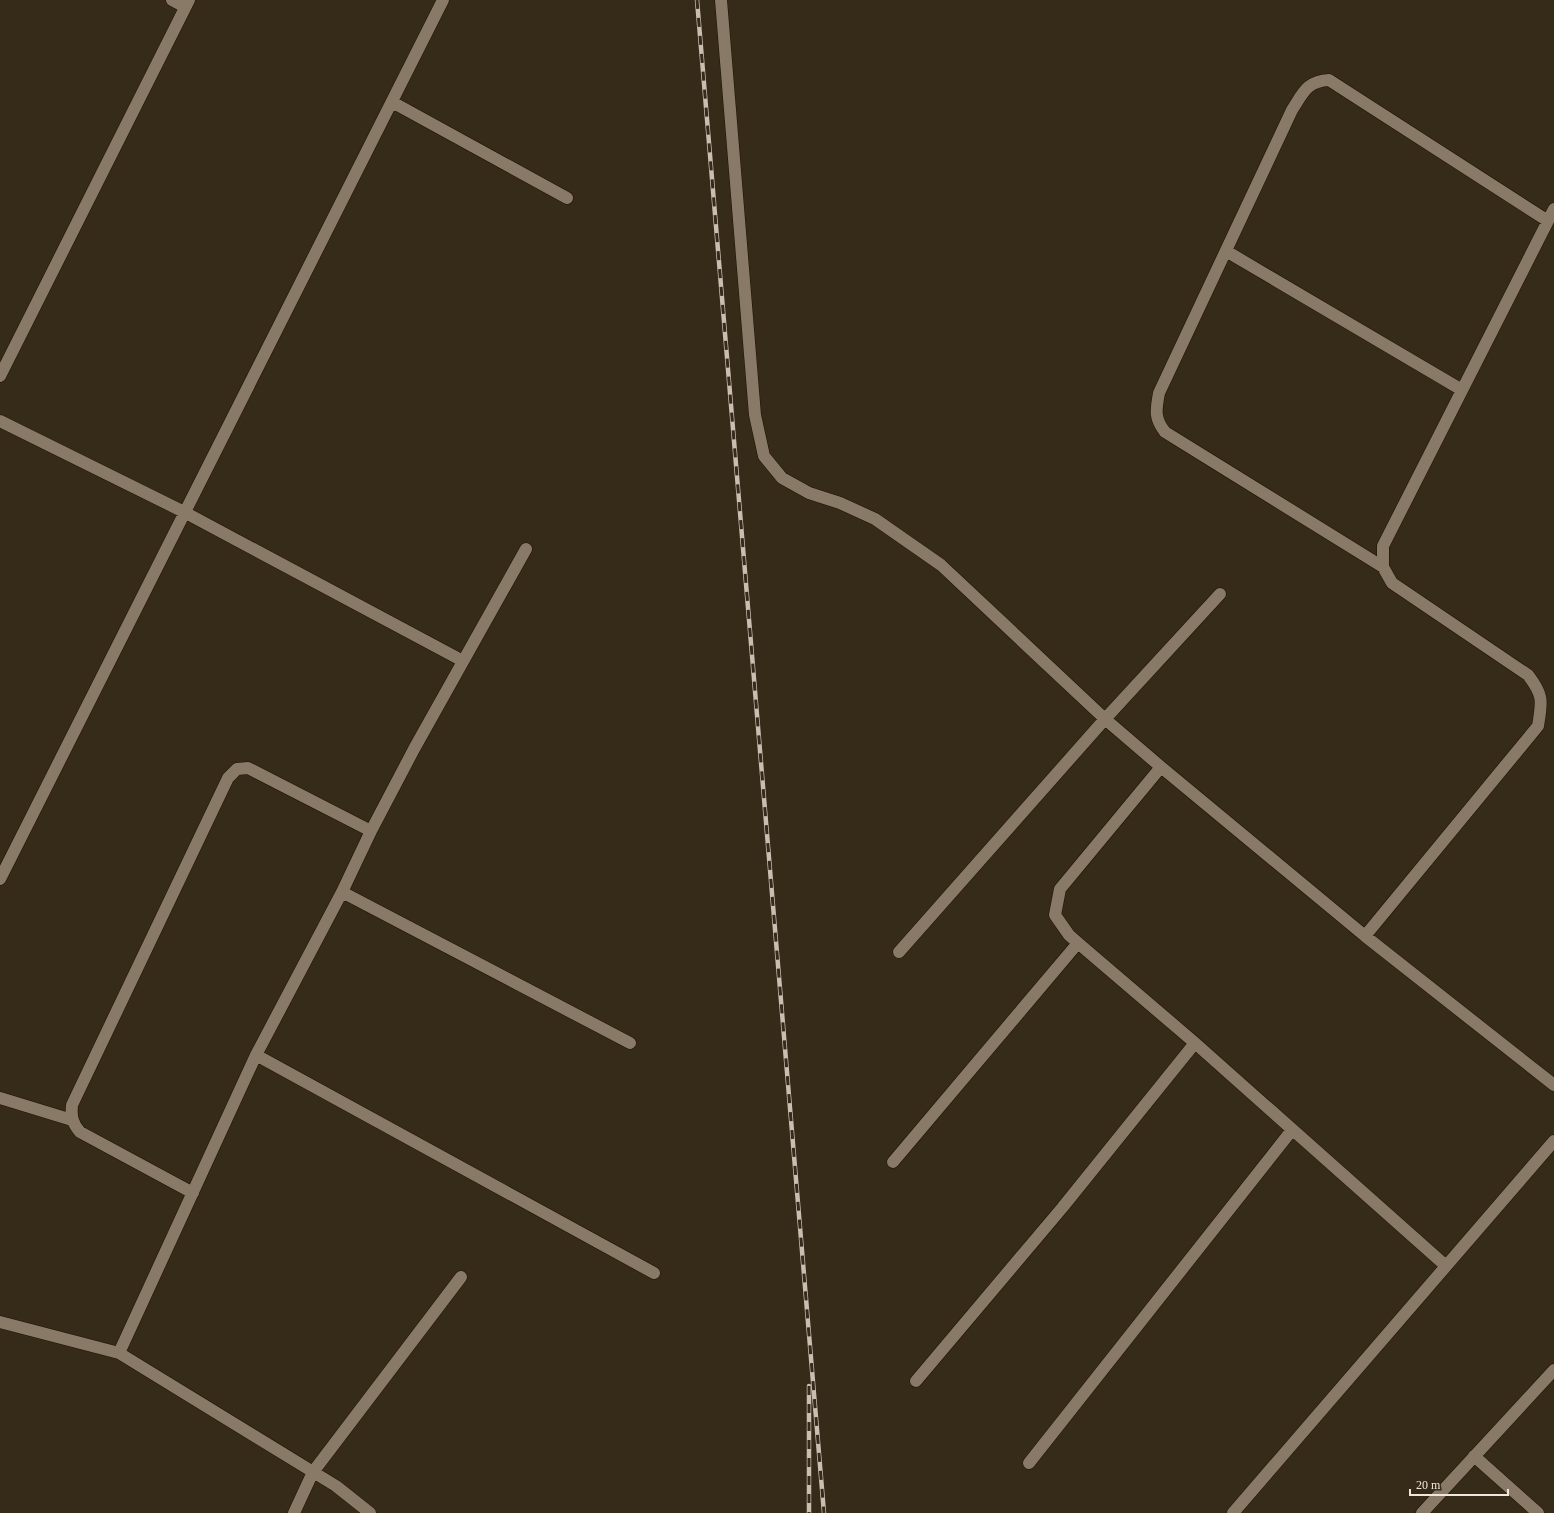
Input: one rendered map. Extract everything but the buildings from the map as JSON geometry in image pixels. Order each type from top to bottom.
[{"type":"street","points":[[0,376],[187,4],[172,0]]},
{"type":"street","points":[[0,879],[443,0]]},
{"type":"street","points":[[721,0],[755,415],[764,456],[782,478],[809,493],[840,503],[875,519],[941,565],[1105,719],[1160,767],[1365,936],[1554,1085]]},
{"type":"street","points":[[1365,936],[1538,726],[1541,705],[1539,690],[1528,675],[1392,583],[1383,567],[1165,432],[1158,423],[1156,412],[1159,393],[1292,110],[1304,90],[1317,81],[1329,80],[1346,90],[1548,221]]},
{"type":"street","points":[[392,102],[567,198]]},
{"type":"street","points":[[1383,567],[1383,546],[1554,209]]},
{"type":"street","points":[[1226,251],[1462,390]]},
{"type":"street","points":[[0,421],[184,512],[463,661]]},
{"type":"street","points":[[120,1354],[256,1055],[342,892],[371,831],[463,661],[526,549]]},
{"type":"street","points":[[899,952],[1105,719],[1220,594]]},
{"type":"street","points":[[1160,767],[1060,889],[1055,915],[1069,935],[1195,1043],[1446,1266]]},
{"type":"street","points":[[192,1193],[80,1132],[72,1120],[72,1105],[228,778],[237,769],[248,768],[371,831]]},
{"type":"street","points":[[342,892],[630,1043]]},
{"type":"street","points":[[893,1162],[1078,943]]},
{"type":"street","points":[[916,1381],[1062,1208],[1195,1043]]},
{"type":"street","points":[[256,1055],[654,1273]]},
{"type":"street","points":[[0,1098],[72,1120]]},
{"type":"street","points":[[1029,1463],[1292,1130]]},
{"type":"street","points":[[1233,1513],[1554,1141]]},
{"type":"street","points":[[294,1513],[313,1472],[461,1277]]},
{"type":"street","points":[[0,1322],[120,1354],[336,1486],[370,1513]]},
{"type":"street","points":[[1422,1513],[1554,1370]]},
{"type":"street","points":[[1474,1456],[1538,1513]]},
{"type":"railway","points":[[697,0],[824,1513]]},
{"type":"railway","points":[[809,1386],[809,1513]]}]
